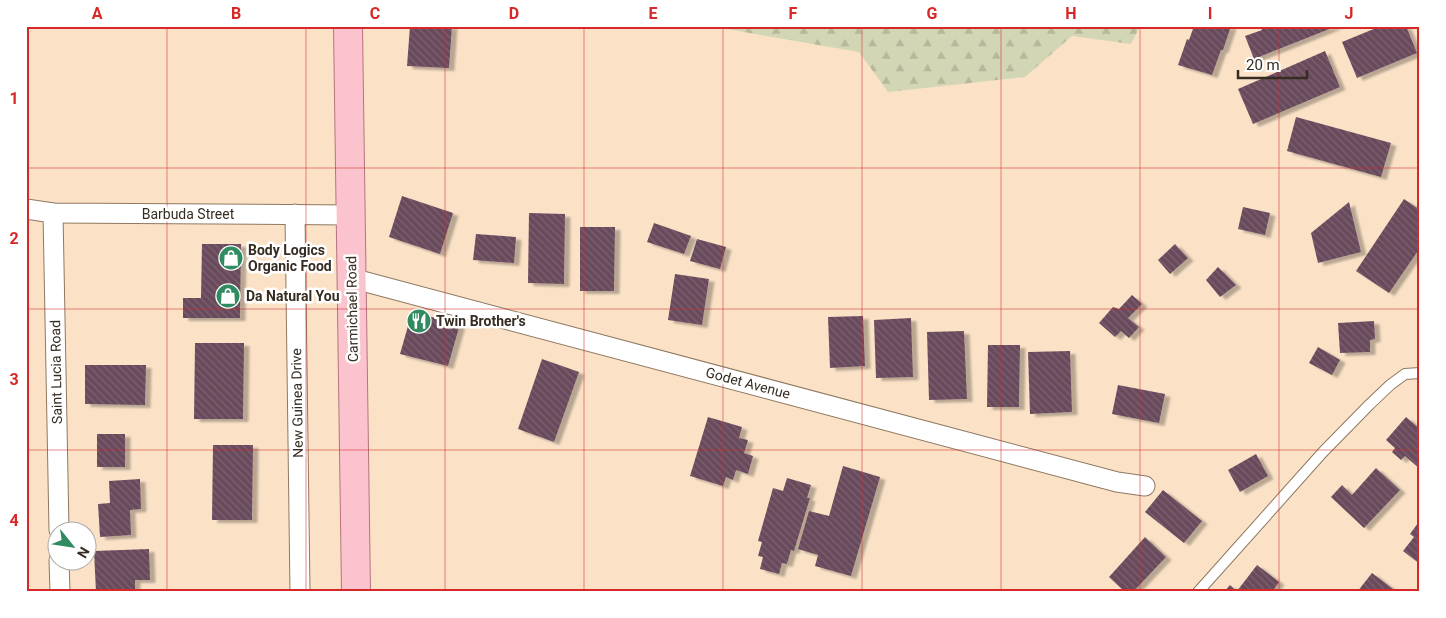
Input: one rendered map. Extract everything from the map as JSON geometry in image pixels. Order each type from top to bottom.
[{"type":"main road","name":"Carmichael Road","points":[[348,26],[356,592]]},
{"type":"street","name":"Barbuda Street","points":[[26,209],[53,214],[295,214],[350,216]]},
{"type":"street","name":"Saint Lucia Road","points":[[53,214],[59,520]]},
{"type":"street","name":"New Guinea Drive","points":[[295,214],[300,592]]},
{"type":"street","name":"Godet Avenue","points":[[351,278],[1117,482],[1145,486]]},
{"type":"street","points":[[59,570],[60,592]]},
{"type":"lane","points":[[1198,592],[1323,452],[1370,404],[1405,374],[1420,373]]},
{"type":"green space","points":[[709,26],[1140,26],[1131,44],[1072,36],[1025,77],[888,92],[859,52]]},
{"type":"building","points":[[410,26],[452,26],[449,68],[407,66]]},
{"type":"building","points":[[1194,26],[1231,26],[1212,75],[1178,65],[1187,39],[1189,40]]},
{"type":"building","points":[[1260,26],[1337,26],[1254,59],[1245,36],[1262,30]]},
{"type":"building","points":[[1381,26],[1406,26],[1417,53],[1357,78],[1342,42]]},
{"type":"building","points":[[1325,51],[1340,87],[1253,124],[1238,89]]},
{"type":"building","points":[[1296,117],[1391,143],[1381,177],[1287,151]]},
{"type":"building","points":[[402,196],[453,213],[440,254],[389,237]]},
{"type":"building","points":[[1404,199],[1420,210],[1420,248],[1389,293],[1356,271]]},
{"type":"building","points":[[1349,202],[1361,252],[1318,263],[1311,233]]},
{"type":"building","points":[[1243,207],[1270,213],[1265,235],[1238,229]]},
{"type":"building","points":[[529,213],[565,214],[564,284],[528,283]]},
{"type":"building","points":[[654,223],[691,236],[684,254],[647,242]]},
{"type":"building","points":[[580,227],[615,227],[614,291],[580,291]]},
{"type":"building","points":[[476,234],[516,237],[514,263],[473,260]]},
{"type":"building","points":[[697,239],[726,247],[720,269],[690,261]]},
{"type":"building","points":[[202,244],[241,244],[240,318],[183,318],[183,298],[201,298]]},
{"type":"building","points":[[1175,244],[1188,258],[1170,274],[1158,260]]},
{"type":"building","points":[[1218,267],[1236,285],[1220,297],[1206,280]]},
{"type":"building","points":[[675,274],[709,279],[702,325],[668,320]]},
{"type":"building","points":[[1132,295],[1142,304],[1128,318],[1139,327],[1129,338],[1121,331],[1115,337],[1099,323],[1113,307],[1119,309]]},
{"type":"building","points":[[412,312],[460,324],[448,366],[400,354]]},
{"type":"building","points":[[863,316],[865,366],[830,368],[828,317]]},
{"type":"building","points":[[911,318],[913,377],[876,378],[874,320]]},
{"type":"building","points":[[1374,321],[1375,339],[1370,340],[1370,352],[1340,353],[1338,323]]},
{"type":"building","points":[[964,331],[967,399],[929,400],[927,332]]},
{"type":"building","points":[[195,343],[244,343],[243,419],[194,419]]},
{"type":"building","points":[[988,345],[1020,345],[1019,407],[987,407]]},
{"type":"building","points":[[1318,347],[1340,360],[1332,375],[1309,363]]},
{"type":"building","points":[[1070,351],[1072,412],[1030,414],[1028,352]]},
{"type":"building","points":[[542,359],[579,372],[554,442],[518,429]]},
{"type":"building","points":[[85,365],[146,365],[145,405],[85,404]]},
{"type":"building","points":[[1118,385],[1165,394],[1159,423],[1112,414]]},
{"type":"building","points":[[708,417],[742,427],[739,438],[748,440],[744,453],[753,456],[748,474],[736,470],[733,480],[726,477],[723,486],[690,476]]},
{"type":"building","points":[[1406,417],[1420,429],[1420,469],[1405,456],[1401,460],[1392,452],[1395,448],[1386,440]]},
{"type":"building","points":[[97,434],[125,434],[125,467],[97,467]]},
{"type":"building","points":[[213,445],[253,445],[252,520],[212,520]]},
{"type":"building","points":[[1256,454],[1268,476],[1240,492],[1228,470]]},
{"type":"building","points":[[843,466],[880,477],[851,576],[815,566],[818,555],[798,549],[809,511],[829,516]]},
{"type":"building","points":[[1376,468],[1400,490],[1364,528],[1331,497],[1342,485],[1352,495]]},
{"type":"building","points":[[787,478],[811,485],[807,498],[810,498],[794,551],[791,550],[787,564],[782,563],[779,574],[760,569],[763,557],[758,556],[762,542],[758,541],[773,488],[783,491]]},
{"type":"building","points":[[140,479],[141,509],[130,510],[131,535],[100,537],[98,504],[110,503],[109,481]]},
{"type":"building","points":[[1163,490],[1202,521],[1184,543],[1145,512]]},
{"type":"building","points":[[1418,523],[1420,525],[1420,564],[1403,551],[1414,537],[1410,534]]},
{"type":"building","points":[[1145,537],[1166,557],[1133,592],[1125,592],[1109,577]]},
{"type":"building","points":[[149,549],[150,580],[135,580],[135,592],[96,592],[95,570],[98,570],[98,551]]},
{"type":"building","points":[[1257,565],[1279,582],[1272,592],[1224,592],[1230,585],[1237,591]]},
{"type":"building","points":[[1372,573],[1397,592],[1357,592]]},
{"type":"place","name":"Body Logics Organic Food","points":[[231,258]]},
{"type":"place","name":"Da Natural You","points":[[228,296]]},
{"type":"place","name":"Twin Brother's","points":[[419,321]]}]
